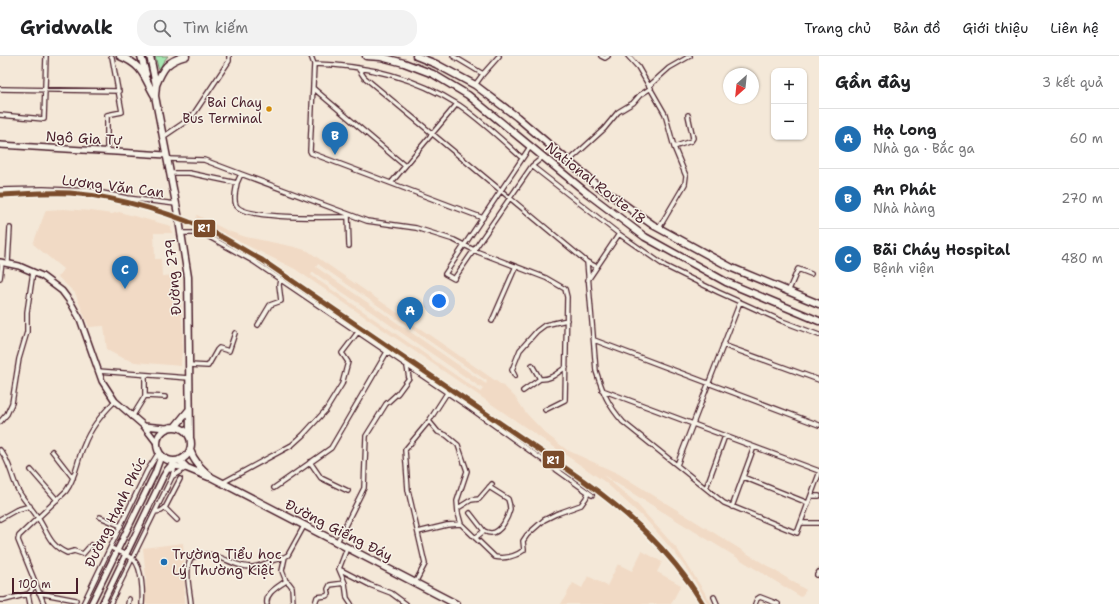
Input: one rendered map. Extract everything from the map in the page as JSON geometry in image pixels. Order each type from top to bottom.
[{"type":"main road","points":[[120,56],[130,60],[141,70],[155,96]]},
{"type":"main road","points":[[141,56],[148,85]]},
{"type":"main road","points":[[150,56],[156,85],[155,96]]},
{"type":"main road","points":[[156,85],[167,65],[175,59],[186,56]]},
{"type":"main road","name":"National Route 18","points":[[366,56],[381,57],[404,63],[432,74],[468,95],[587,194],[645,237],[726,282],[819,321]]},
{"type":"main road","name":"National Route 18","points":[[416,56],[436,64],[475,85],[517,117],[594,183],[659,228],[732,268],[819,304]]},
{"type":"main road","name":"Đường 279","points":[[155,96],[188,276],[190,437]]},
{"type":"main road","name":"Ngô Gia Tự","points":[[0,145],[107,151],[166,157]]},
{"type":"main road","points":[[543,157],[551,147]]},
{"type":"main road","points":[[1,262],[8,263],[42,276],[59,289],[71,303],[80,319],[102,381],[115,401],[144,426],[157,443],[159,452],[166,459],[176,462],[188,455],[191,446],[190,437],[184,430],[175,427],[166,428],[144,426]]},
{"type":"main road","points":[[175,427],[189,410]]},
{"type":"main road","points":[[157,443],[160,435],[166,428]]},
{"type":"main road","name":"Đường Giếng Đáy","points":[[190,450],[192,456],[211,477]]},
{"type":"main road","name":"Đường Hạnh Phúc","points":[[92,604],[155,473],[160,459],[159,452]]},
{"type":"main road","name":"Đường Giếng Đáy","points":[[176,462],[202,475],[211,477],[456,604]]},
{"type":"main road","name":"Đường Hạnh Phúc","points":[[102,604],[167,470],[176,462]]},
{"type":"street","points":[[0,115],[44,119],[46,56]]},
{"type":"street","points":[[107,151],[107,115],[122,112],[111,56]]},
{"type":"street","points":[[163,137],[191,118],[229,61],[229,56]]},
{"type":"street","points":[[311,56],[314,64],[311,153],[483,218]]},
{"type":"street","points":[[453,56],[483,74]]},
{"type":"street","points":[[475,85],[499,56]]},
{"type":"street","points":[[601,56],[605,58],[608,56]]},
{"type":"street","points":[[628,56],[638,67],[665,114],[674,147],[686,176],[686,182],[659,228]]},
{"type":"street","points":[[568,162],[604,129],[618,112],[633,103],[669,68],[690,56]]},
{"type":"street","points":[[314,64],[358,68],[390,74],[425,87],[457,104],[522,158]]},
{"type":"street","points":[[358,68],[364,77],[432,134],[587,262],[597,268]]},
{"type":"street","points":[[313,88],[405,166]]},
{"type":"street","points":[[0,89],[119,91]]},
{"type":"street","points":[[391,183],[457,104]]},
{"type":"street","points":[[674,147],[691,141],[693,138],[688,115]]},
{"type":"street","points":[[530,147],[445,274],[454,279],[532,166],[543,157]]},
{"type":"street","points":[[166,157],[204,160],[348,216],[367,221],[416,228],[454,240],[474,250],[546,278],[565,289],[567,297],[565,400],[546,410]]},
{"type":"street","points":[[532,166],[619,234],[665,266],[782,321],[819,335]]},
{"type":"street","points":[[170,173],[189,173],[238,183]]},
{"type":"street","points":[[241,174],[235,196],[236,204],[239,208],[264,215],[282,217],[348,216]]},
{"type":"street","name":"Lương Văn Can","points":[[0,190],[43,189],[93,191],[127,198],[176,204]]},
{"type":"street","points":[[348,216],[349,246]]},
{"type":"street","points":[[8,263],[10,228]]},
{"type":"street","points":[[181,233],[204,234],[253,261],[447,393],[590,494],[581,505],[544,520],[526,535],[523,541],[524,550],[518,555],[501,558],[495,557],[462,524],[457,501],[467,471],[458,445],[446,434],[438,432],[430,422]]},
{"type":"street","points":[[588,280],[619,234]]},
{"type":"street","points":[[0,278],[1,262]]},
{"type":"street","points":[[587,262],[596,371],[602,390],[611,408],[623,422],[724,504],[797,533],[819,473],[726,436],[602,390]]},
{"type":"street","points":[[492,321],[516,266]]},
{"type":"street","points":[[788,292],[798,269],[812,274]]},
{"type":"street","points":[[0,422],[9,410],[12,403],[19,359],[27,332],[27,312],[33,272]]},
{"type":"street","points":[[258,325],[270,305],[281,301],[279,286],[280,280]]},
{"type":"street","points":[[677,465],[740,302]]},
{"type":"street","points":[[516,376],[512,370],[520,350],[537,331],[545,325],[567,320]]},
{"type":"street","points":[[222,483],[292,445],[318,420],[342,384],[348,362],[342,353],[358,332]]},
{"type":"street","points":[[189,365],[208,366],[219,348],[229,351],[235,333]]},
{"type":"street","points":[[594,340],[819,425]]},
{"type":"street","points":[[723,344],[819,380]]},
{"type":"street","points":[[274,488],[331,448],[387,352]]},
{"type":"street","points":[[532,366],[540,379]]},
{"type":"street","points":[[336,543],[364,488],[366,436],[386,404],[409,378],[408,367]]},
{"type":"street","points":[[523,391],[540,379],[549,379],[566,367]]},
{"type":"street","points":[[98,371],[145,376],[189,378]]},
{"type":"street","points":[[132,417],[145,396],[145,376]]},
{"type":"street","points":[[415,583],[425,564],[408,490],[405,450],[430,422],[447,393]]},
{"type":"street","points":[[145,396],[165,398]]},
{"type":"street","points":[[44,604],[18,540],[19,536],[57,500],[71,484],[85,440],[103,414],[115,401]]},
{"type":"street","points":[[706,488],[726,436]]},
{"type":"street","points":[[732,507],[754,447]]},
{"type":"street","points":[[0,450],[6,455],[18,490],[38,518],[50,541],[60,550],[67,553],[74,551],[83,554],[91,545]]},
{"type":"street","points":[[52,450],[73,478]]},
{"type":"street","name":"Đường Hạnh Phúc","points":[[83,604],[147,471],[159,452]]},
{"type":"street","points":[[110,604],[172,477],[176,462]]},
{"type":"street","points":[[310,462],[321,478],[348,491]]},
{"type":"street","points":[[172,477],[187,468]]},
{"type":"street","points":[[31,470],[57,500]]},
{"type":"street","points":[[743,477],[808,503]]},
{"type":"street","points":[[155,512],[161,511],[165,508],[180,480]]},
{"type":"street","points":[[458,508],[471,500],[479,499],[490,485],[508,499],[510,507],[506,521],[496,532],[490,533],[484,531],[470,513]]},
{"type":"street","points":[[811,496],[819,496]]},
{"type":"street","points":[[0,519],[16,510],[30,506]]},
{"type":"street","points":[[165,508],[177,520]]},
{"type":"street","points":[[100,517],[121,526]]},
{"type":"street","points":[[800,523],[819,523]]},
{"type":"street","points":[[418,532],[447,525],[462,524]]},
{"type":"street","points":[[293,604],[294,594],[292,587],[286,581],[282,570],[285,557],[293,548],[304,526]]},
{"type":"street","points":[[475,538],[484,531]]},
{"type":"street","points":[[111,548],[132,559],[138,566],[143,594],[142,604]]},
{"type":"street","points":[[347,548],[339,569],[345,583],[347,598],[351,604]]},
{"type":"street","points":[[191,604],[188,562],[191,558],[203,554],[212,554],[232,563],[254,567],[285,557]]},
{"type":"street","points":[[339,569],[370,585],[391,593],[403,603]]},
{"type":"street","points":[[266,604],[268,595],[286,581]]},
{"type":"street","points":[[1,602],[28,594],[35,582]]},
{"type":"street","points":[[315,604],[317,597],[326,596],[329,594],[330,585],[345,583]]},
{"type":"street","points":[[28,594],[30,604]]},
{"type":"street","points":[[40,594],[76,600]]},
{"type":"street","points":[[40,594],[40,604]]},
{"type":"street","points":[[714,597],[717,604]]},
{"type":"street","points":[[755,604],[757,599],[760,597],[778,604]]},
{"type":"street","points":[[128,604],[129,599]]},
{"type":"shaded area","points":[[45,191],[72,192],[96,196],[172,214],[209,229],[263,259],[604,492],[659,542],[686,575],[705,604],[700,604],[695,594],[673,565],[647,536],[614,505],[593,489],[261,262],[209,232],[172,217],[137,207],[71,195],[46,194],[0,197],[0,194]]},
{"type":"shaded area","points":[[64,209],[112,214],[119,212],[171,226],[172,233],[154,233],[155,259],[161,259],[162,276],[178,275],[183,332],[181,366],[135,362],[120,357],[107,350],[104,326],[89,327],[75,293],[58,277],[63,269],[33,244],[46,210]]},
{"type":"shaded area","points":[[197,215],[228,231],[246,237],[308,251],[506,388],[516,398],[526,413],[545,433],[567,450],[619,474],[806,590],[801,597],[603,475],[635,502],[678,550],[712,604],[708,604],[694,580],[675,553],[648,522],[605,482],[295,269],[196,220]],"holes":[[[318,264],[487,381],[486,384],[316,267]],[[313,272],[357,302],[483,389],[480,392],[315,278],[311,275]]]},
{"type":"shaded area","name":"Trường Tiểu học Lý Thường Kiệt","points":[[183,543],[185,576],[184,604],[145,604],[146,578],[143,548]]},
{"type":"shaded area","points":[[642,551],[662,562],[657,572],[681,585],[671,604],[561,604],[573,583],[582,588],[588,576],[607,586],[618,564],[632,571]]},
{"type":"green space","points":[[155,56],[168,56],[163,62],[159,71]]},
{"type":"transit line","name":"R1","points":[[0,195],[70,193],[108,198],[148,208],[187,221],[222,237],[252,254],[587,483],[625,513],[660,546],[690,584],[703,604]]},
{"type":"place","name":"Bai Chay Bus Terminal","points":[[269,109]]},
{"type":"place","name":"An Phát","points":[[335,155]]},
{"type":"place","name":"Bãi Cháy Hospital","points":[[125,289]]},
{"type":"place","name":"Hạ Long","points":[[410,330]]},
{"type":"place","name":"Trường Tiểu học Lý Thường Kiệt","points":[[164,562]]}]
